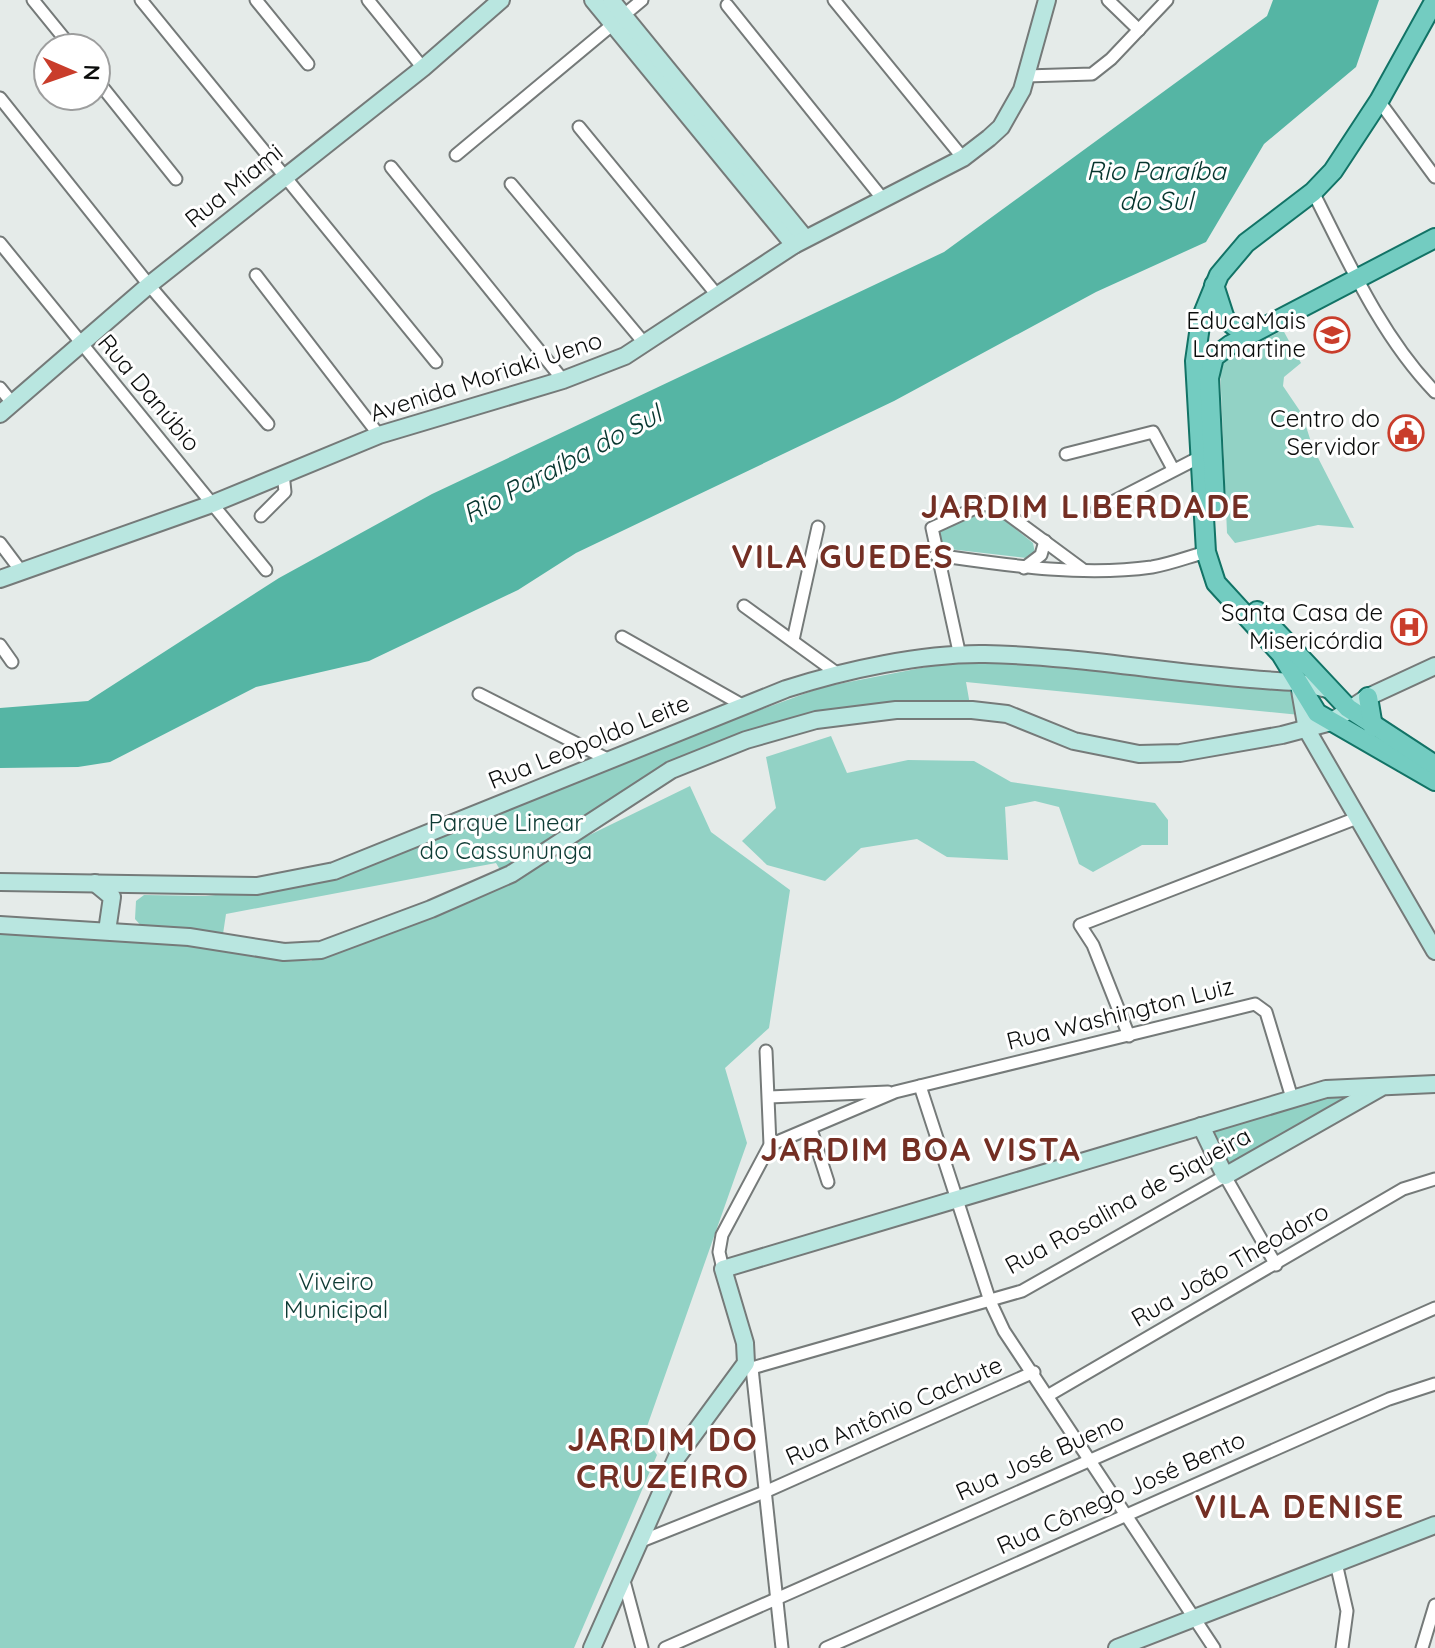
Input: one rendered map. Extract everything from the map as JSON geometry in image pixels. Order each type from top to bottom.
[{"type":"main road","name":"Rua Miami","points":[[6,409],[149,285],[423,68],[501,0]]},
{"type":"main road","points":[[593,0],[618,19],[800,241]]},
{"type":"main road","points":[[611,0],[618,19]]},
{"type":"main road","name":"Avenida Moriaki Ueno","points":[[0,579],[212,504],[379,435],[610,364],[800,241],[963,158],[1001,127],[1016,102],[1026,76],[1047,0]]},
{"type":"main road","points":[[1435,0],[1379,101],[1333,171],[1313,192],[1246,243],[1214,285],[1196,341],[1206,552],[1216,583],[1281,654],[1317,713],[1435,781]]},
{"type":"main road","points":[[1435,238],[1247,336],[1214,357],[1209,378],[1216,529],[1223,573],[1327,689],[1373,727],[1435,765]]},
{"type":"main road","points":[[1214,285],[1225,319],[1247,336]]},
{"type":"main road","name":"Rua Leopoldo Leite","points":[[118,888],[257,886],[334,871],[744,706],[838,674],[960,656],[1003,655],[1327,689]]},
{"type":"main road","points":[[0,925],[221,940],[301,953],[339,945],[511,874],[671,770],[746,740],[841,715],[915,709],[997,712],[1061,738],[1139,754],[1180,753],[1307,730],[1331,722],[1368,697],[1435,666]]},
{"type":"main road","points":[[1299,686],[1307,730],[1435,951]]},
{"type":"main road","points":[[1368,697],[1373,727]]},
{"type":"main road","points":[[0,882],[95,883],[105,888],[118,888],[114,931]]},
{"type":"main road","points":[[592,1648],[677,1457],[749,1365],[723,1269],[1326,1089],[1435,1084]]},
{"type":"main road","name":"Rua Rosalina de Siqueira","points":[[1225,1176],[1385,1086]]},
{"type":"main road","points":[[1201,1126],[1225,1176]]},
{"type":"main road","points":[[1117,1648],[1435,1525]]},
{"type":"street","points":[[33,0],[59,32]]},
{"type":"street","points":[[141,0],[436,362]]},
{"type":"street","points":[[256,0],[308,64]]},
{"type":"street","points":[[368,0],[423,68]]},
{"type":"street","points":[[456,155],[642,0]]},
{"type":"street","points":[[834,0],[963,158]]},
{"type":"street","points":[[1108,0],[1139,30]]},
{"type":"street","points":[[1026,76],[1092,74],[1167,0]]},
{"type":"street","points":[[727,5],[882,198]]},
{"type":"street","points":[[0,98],[149,285],[268,424]]},
{"type":"street","points":[[112,99],[176,179]]},
{"type":"street","points":[[1379,101],[1435,177]]},
{"type":"street","points":[[579,127],[717,295]]},
{"type":"street","points":[[391,167],[563,380]]},
{"type":"street","points":[[511,184],[645,344]]},
{"type":"street","points":[[1313,192],[1356,278],[1400,349],[1435,392]]},
{"type":"street","name":"Rua Danúbio","points":[[0,243],[266,570]]},
{"type":"street","points":[[256,275],[379,435]]},
{"type":"street","points":[[0,388],[6,409]]},
{"type":"street","points":[[1066,454],[1153,432],[1173,469]]},
{"type":"street","points":[[1097,510],[1200,457]]},
{"type":"street","points":[[261,516],[285,492],[283,473]]},
{"type":"street","points":[[960,656],[932,528],[982,505],[994,504],[1082,569]]},
{"type":"street","points":[[793,640],[818,527]]},
{"type":"street","points":[[1024,568],[1041,555],[1045,541]]},
{"type":"street","points":[[0,543],[21,571]]},
{"type":"street","points":[[936,555],[1024,568],[1082,569],[1153,567],[1206,552]]},
{"type":"street","points":[[744,606],[838,674]]},
{"type":"street","points":[[622,637],[744,706]]},
{"type":"street","points":[[0,645],[12,662]]},
{"type":"street","points":[[479,694],[609,760]]},
{"type":"street","points":[[1129,1036],[1093,945],[1080,925],[1357,818]]},
{"type":"street","name":"Rua Washington Luiz","points":[[770,1145],[895,1092],[1250,1005],[1260,1006],[1266,1012],[1292,1098]]},
{"type":"street","points":[[723,1269],[719,1252],[722,1235],[770,1145],[766,1051]]},
{"type":"street","points":[[920,1086],[990,1301],[1004,1331],[1214,1648]]},
{"type":"street","name":"Rua Washington Luiz","points":[[769,1097],[895,1092]]},
{"type":"street","points":[[811,1129],[828,1182]]},
{"type":"street","points":[[1225,1176],[1276,1265]]},
{"type":"street","name":"Rua Rosalina de Siqueira","points":[[749,1365],[990,1301],[1040,1282],[1225,1176]]},
{"type":"street","name":"Rua João Theodoro","points":[[1049,1395],[1403,1189],[1435,1179]]},
{"type":"street","name":"Rua José Bueno","points":[[665,1648],[1435,1308]]},
{"type":"street","points":[[749,1365],[767,1491],[782,1648]]},
{"type":"street","name":"Rua Antônio Cachute","points":[[639,1542],[767,1491],[1034,1372]]},
{"type":"street","name":"Rua Cônego José Bento","points":[[826,1648],[1389,1399],[1435,1384]]},
{"type":"street","points":[[1336,1563],[1347,1611],[1342,1648]]},
{"type":"street","points":[[624,1581],[642,1648]]},
{"type":"street","points":[[1422,1648],[1435,1605]]},
{"type":"green space","points":[[1283,330],[1301,363],[1284,377],[1283,386],[1302,414],[1313,448],[1354,528],[1318,525],[1235,543],[1227,533],[1220,366],[1223,361]]},
{"type":"green space","points":[[992,510],[1033,543],[1035,553],[1026,558],[949,549],[942,543],[939,534],[942,527]]},
{"type":"green space","name":"Parque Linear do Cassununga","points":[[983,656],[1288,687],[1300,715],[966,682],[970,705],[744,737],[502,873],[496,863],[226,914],[223,934],[143,928],[135,919],[136,901],[144,895],[206,896],[292,887],[361,867],[680,739],[823,687]]},
{"type":"green space","points":[[831,736],[847,773],[908,760],[974,761],[1011,782],[1155,803],[1168,820],[1168,845],[1142,845],[1093,872],[1079,864],[1059,807],[1035,801],[1005,807],[1008,860],[947,857],[917,839],[861,848],[825,881],[767,865],[742,841],[776,808],[766,757]]},
{"type":"green space","name":"Viveiro Municipal","points":[[690,786],[711,832],[790,890],[769,1028],[725,1068],[747,1143],[644,1435],[657,1455],[574,1648],[0,1648],[0,925],[198,945],[311,961],[330,947],[497,880]]},
{"type":"green space","points":[[1343,1093],[1346,1099],[1227,1164],[1212,1129]]},
{"type":"water","name":"Rio Paraíba do Sul","points":[[1273,0],[1379,0],[1356,67],[1264,144],[1206,242],[1096,292],[894,401],[576,553],[518,590],[369,661],[256,687],[110,762],[78,767],[0,768],[0,708],[88,701],[279,578],[432,494],[944,252],[1267,16]]},
{"type":"place","name":"EducaMais Lamartine","points":[[1332,335]]},
{"type":"place","name":"Centro do Servidor","points":[[1406,433]]},
{"type":"place","name":"Santa Casa de Misericórdia","points":[[1409,627]]},
{"type":"district","name":"JARDIM LIBERDADE","points":[[1086,507]]},
{"type":"district","name":"VILA GUEDES","points":[[843,557]]},
{"type":"district","name":"JARDIM BOA VISTA","points":[[921,1150]]},
{"type":"district","name":"JARDIM DO CRUZEIRO","points":[[663,1458]]},
{"type":"district","name":"VILA DENISE","points":[[1300,1507]]}]
